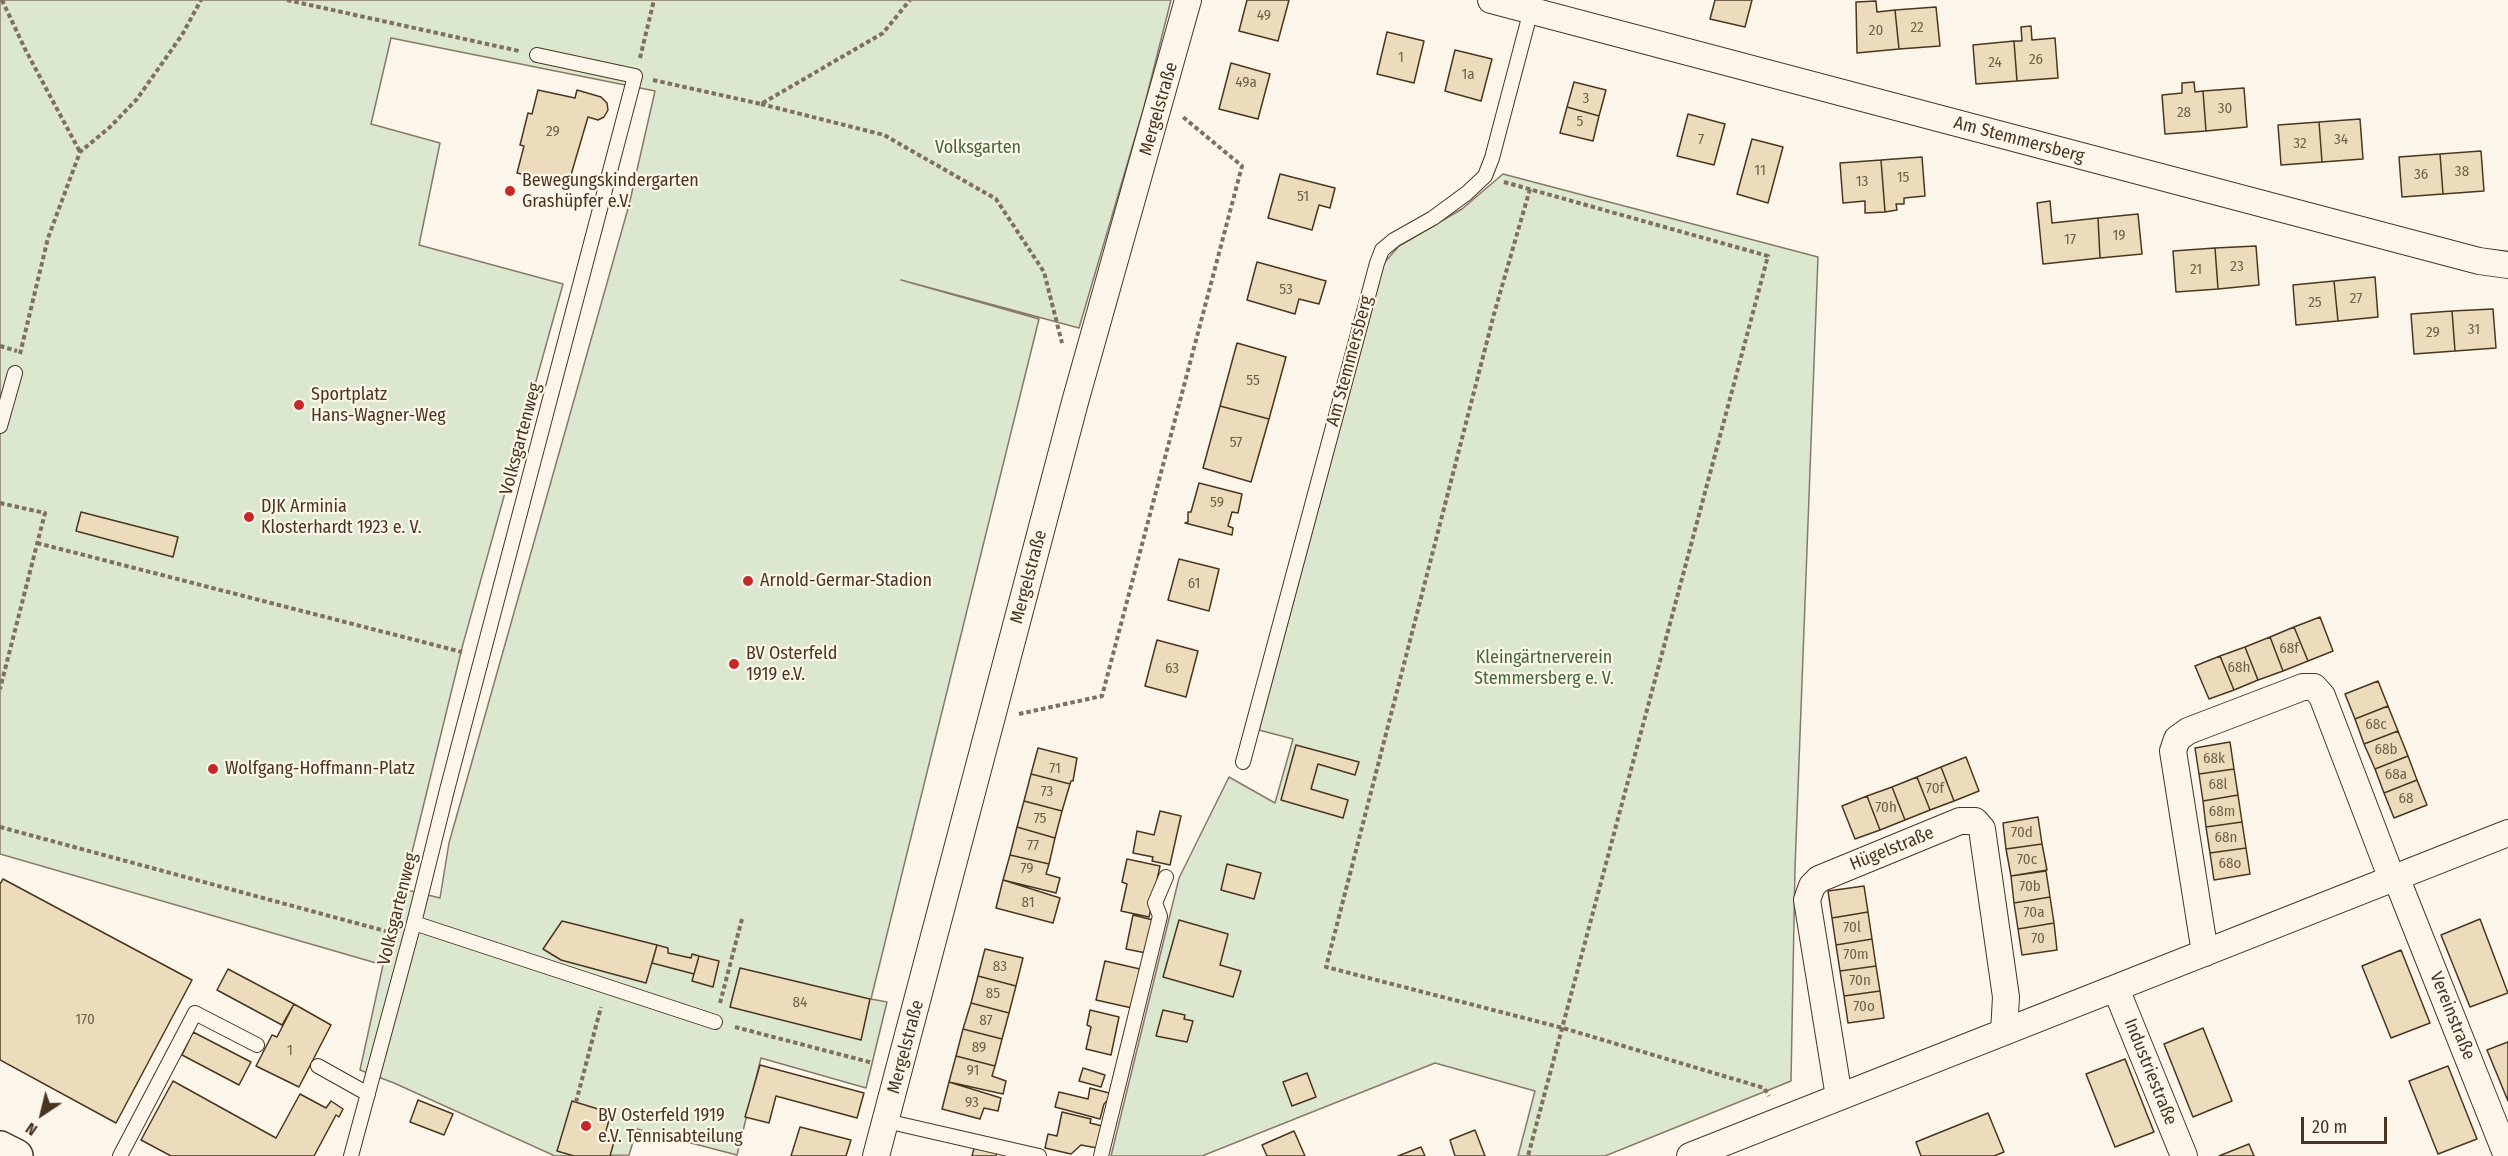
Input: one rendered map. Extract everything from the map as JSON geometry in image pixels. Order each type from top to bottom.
[{"type":"main road","points":[[0,1148],[16,1156]]},
{"type":"street","name":"Mergelstraße","points":[[876,1156],[1075,402],[1188,0]]},
{"type":"street","name":"Am Stemmersberg","points":[[1491,0],[1533,5],[2456,255],[2508,265]]},
{"type":"street","points":[[2205,953],[2173,751],[2177,739],[2188,731],[2303,687],[2314,687],[2322,696],[2394,878]]},
{"type":"street","name":"Hügelstraße","points":[[1839,1097],[1807,900],[1812,886],[1818,879],[1960,821],[1976,821],[1982,829],[2006,997],[2004,1032]]},
{"type":"street","points":[[1690,1156],[2508,833]]},
{"type":"street","name":"Vereinstraße","points":[[2394,878],[2508,1156]]},
{"type":"street","name":"Industriestraße","points":[[2116,988],[2184,1156]]},
{"type":"lane","points":[[1485,176],[1492,158],[1533,5]]},
{"type":"lane","points":[[537,55],[635,76]]},
{"type":"lane","name":"Volksgartenweg","points":[[351,1156],[411,937],[635,76]]},
{"type":"lane","name":"Am Stemmersberg","points":[[1243,762],[1382,250],[1450,206],[1485,176]]},
{"type":"lane","points":[[0,426],[15,373]]},
{"type":"lane","points":[[1101,1156],[1160,916],[1155,903],[1166,877]]},
{"type":"lane","points":[[414,923],[715,1022]]},
{"type":"lane","points":[[120,1156],[195,1013],[257,1046]]},
{"type":"lane","points":[[318,1066],[368,1094]]},
{"type":"lane","points":[[886,1121],[1039,1156]]},
{"type":"path","points":[[2,0],[80,152]]},
{"type":"path","points":[[15,373],[48,238],[80,152],[110,127],[136,99],[182,35],[201,0]]},
{"type":"path","points":[[287,0],[537,55]]},
{"type":"path","points":[[654,0],[635,76],[761,104],[884,135],[996,199],[1044,272],[1063,346]]},
{"type":"path","points":[[761,104],[883,33],[909,0]]},
{"type":"path","points":[[991,721],[1102,696],[1242,166],[1162,99]]},
{"type":"path","points":[[1485,176],[1768,256],[1528,1156]]},
{"type":"path","points":[[1530,189],[1494,314],[1326,967],[1563,1028],[1764,1088],[1785,1118]]},
{"type":"path","points":[[0,346],[20,352]]},
{"type":"path","points":[[0,503],[45,513],[0,689]]},
{"type":"path","points":[[37,543],[483,657]]},
{"type":"path","points":[[0,827],[411,937]]},
{"type":"path","points":[[715,1022],[742,919]]},
{"type":"path","points":[[576,1102],[606,986]]},
{"type":"path","points":[[752,1031],[841,1054]]},
{"type":"green space","name":"Volksgarten","points":[[0,0],[1171,0],[1144,107],[1079,328],[901,280],[1039,319],[871,999],[887,1002],[866,1088],[761,1058],[737,1155],[637,1129],[629,1155],[555,1156],[394,1083],[360,1070],[383,965],[0,854]],"holes":[[[391,38],[655,91],[629,205],[449,843],[440,898],[403,889],[463,644],[563,284],[419,245],[440,143],[371,124]]]},
{"type":"green space","name":"Kleingärtnerverein Stemmersberg e. V.","points":[[1503,174],[1818,257],[1795,868],[1791,1081],[1605,1156],[1518,1156],[1535,1091],[1435,1063],[1202,1156],[1111,1156],[1179,878],[1229,777],[1275,803],[1293,739],[1259,730],[1384,263],[1399,246],[1462,209]]},
{"type":"building","points":[[1247,0],[1289,0],[1278,41],[1239,31]]},
{"type":"building","points":[[1715,0],[1752,0],[1745,27],[1710,19]]},
{"type":"building","points":[[1876,1],[1877,12],[1895,10],[1899,49],[1857,53],[1856,2]]},
{"type":"building","points":[[1936,7],[1940,46],[1899,49],[1895,10]]},
{"type":"building","points":[[2031,26],[2032,40],[2055,38],[2058,78],[2017,81],[2014,41],[2022,41],[2021,27]]},
{"type":"building","points":[[1387,32],[1424,41],[1414,83],[1377,74]]},
{"type":"building","points":[[2014,41],[2017,81],[1976,84],[1973,45]]},
{"type":"building","points":[[1455,50],[1492,59],[1481,101],[1445,91]]},
{"type":"building","points":[[1231,63],[1270,74],[1258,119],[1219,109]]},
{"type":"building","points":[[1574,82],[1606,90],[1599,116],[1567,107]]},
{"type":"building","points":[[2194,82],[2195,92],[2203,91],[2206,131],[2165,134],[2162,95],[2182,93],[2182,83]]},
{"type":"building","points":[[2244,88],[2247,127],[2206,131],[2203,91]]},
{"type":"building","points":[[538,90],[575,98],[577,90],[601,97],[607,103],[608,110],[604,117],[598,120],[588,117],[568,185],[517,173],[524,146],[520,145],[528,113],[532,114]]},
{"type":"building","points":[[1567,107],[1599,116],[1593,141],[1560,133]]},
{"type":"building","points":[[1688,114],[1725,124],[1714,165],[1677,156]]},
{"type":"building","points":[[2360,119],[2363,159],[2322,162],[2319,122]]},
{"type":"building","points":[[2319,122],[2322,162],[2281,165],[2278,125]]},
{"type":"building","points":[[1752,139],[1783,147],[1768,203],[1737,194]]},
{"type":"building","points":[[2481,151],[2484,191],[2443,194],[2440,154]]},
{"type":"building","points":[[2440,154],[2443,194],[2402,197],[2399,157]]},
{"type":"building","points":[[1922,157],[1925,196],[1904,198],[1904,204],[1896,204],[1897,210],[1885,212],[1881,160]]},
{"type":"building","points":[[1881,160],[1885,212],[1865,213],[1865,201],[1843,203],[1840,163]]},
{"type":"building","points":[[1280,174],[1335,188],[1330,208],[1319,205],[1312,230],[1268,218]]},
{"type":"building","points":[[2050,201],[2052,223],[2098,218],[2100,258],[2043,264],[2037,203]]},
{"type":"building","points":[[2138,214],[2142,254],[2100,258],[2098,218]]},
{"type":"building","points":[[2256,246],[2259,285],[2218,289],[2215,248]]},
{"type":"building","points":[[2215,248],[2218,289],[2176,292],[2173,251]]},
{"type":"building","points":[[1257,262],[1326,281],[1319,304],[1299,299],[1295,314],[1247,300]]},
{"type":"building","points":[[2375,277],[2378,317],[2338,321],[2334,281]]},
{"type":"building","points":[[2334,281],[2338,321],[2296,325],[2293,285]]},
{"type":"building","points":[[2493,309],[2496,348],[2455,351],[2452,311]]},
{"type":"building","points":[[2452,311],[2455,351],[2414,354],[2411,314]]},
{"type":"building","points":[[1237,343],[1286,357],[1269,419],[1220,406]]},
{"type":"building","points":[[1220,406],[1269,419],[1251,482],[1203,468]]},
{"type":"building","points":[[1199,483],[1242,494],[1238,513],[1232,512],[1228,526],[1233,528],[1232,535],[1185,523],[1188,522],[1188,512],[1191,512]]},
{"type":"building","points":[[81,512],[178,537],[173,557],[76,531]]},
{"type":"building","points":[[1179,559],[1219,569],[1209,611],[1168,600]]},
{"type":"building","points":[[2320,617],[2333,651],[2308,661],[2294,627]]},
{"type":"building","points":[[2294,627],[2308,661],[2283,671],[2270,637]]},
{"type":"building","points":[[2270,637],[2283,671],[2258,680],[2245,647]]},
{"type":"building","points":[[1157,640],[1198,651],[1186,697],[1145,686]]},
{"type":"building","points":[[2245,647],[2258,680],[2234,690],[2220,656]]},
{"type":"building","points":[[2220,656],[2234,690],[2209,699],[2195,666]]},
{"type":"building","points":[[2378,681],[2388,706],[2355,719],[2345,694]]},
{"type":"building","points":[[2388,706],[2398,731],[2364,744],[2355,719]]},
{"type":"building","points":[[2398,731],[2408,756],[2375,769],[2364,744]]},
{"type":"building","points":[[2230,742],[2234,769],[2199,774],[2195,748]]},
{"type":"building","points":[[1296,745],[1359,762],[1355,775],[1318,764],[1311,789],[1348,800],[1343,818],[1281,800]]},
{"type":"building","points":[[1038,748],[1077,758],[1073,781],[1070,784],[1031,774]]},
{"type":"building","points":[[2408,756],[2417,780],[2384,793],[2375,769]]},
{"type":"building","points":[[1966,757],[1979,791],[1954,801],[1941,767]]},
{"type":"building","points":[[1941,767],[1954,801],[1930,810],[1917,777]]},
{"type":"building","points":[[2234,769],[2238,795],[2203,801],[2199,774]]},
{"type":"building","points":[[1031,774],[1070,784],[1062,811],[1024,801]]},
{"type":"building","points":[[1917,777],[1930,810],[1905,820],[1892,787]]},
{"type":"building","points":[[2417,780],[2427,805],[2394,818],[2384,793]]},
{"type":"building","points":[[1892,787],[1905,820],[1880,830],[1867,796]]},
{"type":"building","points":[[2238,795],[2242,822],[2206,827],[2203,801]]},
{"type":"building","points":[[1867,796],[1880,830],[1855,839],[1842,806]]},
{"type":"building","points":[[1024,801],[1062,811],[1055,838],[1017,827]]},
{"type":"building","points":[[1160,811],[1181,816],[1170,865],[1152,861],[1153,857],[1133,853],[1137,831],[1154,835]]},
{"type":"building","points":[[2038,817],[2042,844],[2006,849],[2003,823]]},
{"type":"building","points":[[2242,822],[2246,848],[2210,853],[2206,827]]},
{"type":"building","points":[[1017,827],[1055,838],[1049,864],[1010,855]]},
{"type":"building","points":[[2042,844],[2047,870],[2011,876],[2006,849]]},
{"type":"building","points":[[2246,848],[2250,874],[2214,880],[2210,853]]},
{"type":"building","points":[[1010,855],[1049,864],[1046,874],[1060,878],[1056,893],[1003,880]]},
{"type":"building","points":[[1127,859],[1160,866],[1149,917],[1121,911],[1127,884],[1122,882]]},
{"type":"building","points":[[1227,864],[1261,873],[1254,899],[1221,890]]},
{"type":"building","points":[[2046,871],[2050,897],[2014,903],[2011,876]]},
{"type":"building","points":[[3,879],[192,980],[116,1123],[0,1060],[0,884]]},
{"type":"building","points":[[1003,880],[1060,898],[1053,923],[996,908]]},
{"type":"building","points":[[1864,886],[1868,912],[1832,918],[1828,891]]},
{"type":"building","points":[[2050,897],[2054,923],[2018,929],[2014,903]]},
{"type":"building","points":[[1868,912],[1872,939],[1836,945],[1832,918]]},
{"type":"building","points":[[1133,915],[1153,920],[1146,953],[1126,949]]},
{"type":"building","points":[[2480,919],[2508,993],[2470,1007],[2441,935]]},
{"type":"building","points":[[1179,920],[1228,934],[1220,965],[1241,971],[1233,997],[1163,977]]},
{"type":"building","points":[[562,921],[657,945],[646,983],[561,960],[543,949]]},
{"type":"building","points":[[2054,923],[2057,950],[2022,955],[2018,929]]},
{"type":"building","points":[[1872,939],[1876,966],[1840,971],[1836,945]]},
{"type":"building","points":[[657,945],[668,948],[668,953],[691,958],[692,954],[699,956],[694,974],[652,963]]},
{"type":"building","points":[[985,949],[1023,958],[1016,986],[978,976]]},
{"type":"building","points":[[2401,950],[2430,1023],[2391,1038],[2362,966]]},
{"type":"building","points":[[699,956],[719,961],[713,987],[692,981]]},
{"type":"building","points":[[1105,961],[1140,969],[1132,1008],[1096,1000]]},
{"type":"building","points":[[1876,966],[1880,991],[1844,996],[1840,971]]},
{"type":"building","points":[[740,968],[870,999],[861,1040],[730,1007]]},
{"type":"building","points":[[228,969],[294,1004],[282,1025],[217,990]]},
{"type":"building","points":[[978,976],[1016,986],[1009,1013],[971,1003]]},
{"type":"building","points":[[1880,991],[1884,1018],[1848,1023],[1844,996]]},
{"type":"building","points":[[971,1003],[1009,1013],[1002,1039],[963,1029]]},
{"type":"building","points":[[294,1004],[331,1025],[299,1087],[256,1066],[272,1035],[277,1037]]},
{"type":"building","points":[[1090,1010],[1119,1017],[1111,1055],[1086,1049],[1091,1027],[1087,1025]]},
{"type":"building","points":[[1163,1010],[1185,1015],[1184,1019],[1193,1021],[1187,1042],[1156,1036]]},
{"type":"building","points":[[2203,1028],[2232,1101],[2193,1117],[2164,1044]]},
{"type":"building","points":[[963,1029],[1002,1039],[995,1066],[956,1056]]},
{"type":"building","points":[[193,1032],[251,1062],[239,1085],[182,1055]]},
{"type":"building","points":[[2508,1042],[2508,1101],[2487,1050]]},
{"type":"building","points":[[956,1056],[995,1066],[992,1076],[1006,1081],[1003,1094],[949,1082]]},
{"type":"building","points":[[2125,1059],[2154,1132],[2115,1147],[2086,1074]]},
{"type":"building","points":[[760,1065],[864,1093],[857,1118],[776,1096],[769,1123],[745,1117]]},
{"type":"building","points":[[2448,1066],[2477,1139],[2438,1154],[2409,1081]]},
{"type":"building","points":[[1083,1068],[1105,1075],[1101,1087],[1079,1081]]},
{"type":"building","points":[[1307,1073],[1316,1097],[1292,1106],[1283,1082]]},
{"type":"building","points":[[173,1081],[276,1138],[300,1094],[326,1108],[331,1101],[343,1109],[339,1117],[336,1115],[314,1156],[171,1156],[141,1140]]},
{"type":"building","points":[[949,1082],[1001,1098],[998,1111],[984,1108],[980,1119],[942,1109]]},
{"type":"building","points":[[1090,1088],[1109,1093],[1109,1099],[1104,1104],[1100,1119],[1055,1107],[1059,1092],[1088,1099]]},
{"type":"building","points":[[418,1100],[453,1114],[444,1135],[410,1122]]},
{"type":"building","name":"BV Osterfeld 1919 e.V. Tennisabteilung","points":[[572,1101],[611,1113],[604,1138],[614,1142],[610,1156],[574,1156],[557,1151]]},
{"type":"building","points":[[1062,1112],[1091,1119],[1090,1123],[1102,1126],[1097,1148],[1081,1145],[1071,1154],[1045,1148],[1048,1134],[1057,1136]]},
{"type":"building","points":[[1988,1113],[2004,1152],[1994,1156],[1921,1156],[1916,1142]]},
{"type":"building","points":[[800,1127],[851,1140],[846,1156],[791,1156]]},
{"type":"building","points":[[1475,1130],[1485,1156],[1455,1156],[1450,1140]]},
{"type":"building","points":[[1294,1131],[1305,1156],[1267,1156],[1262,1145]]},
{"type":"building","points":[[2249,1144],[2254,1156],[2219,1156]]},
{"type":"building","points":[[975,1145],[997,1152],[996,1156],[972,1156]]},
{"type":"building","points":[[1421,1147],[1425,1156],[1398,1156]]},
{"type":"place","name":"Bewegungskindergarten Grashüpfer e.V.","points":[[510,191]]},
{"type":"place","name":"Sportplatz Hans-Wagner-Weg","points":[[299,405]]},
{"type":"place","name":"DJK Arminia Klosterhardt 1923 e. V.","points":[[249,517]]},
{"type":"place","name":"Arnold-Germar-Stadion","points":[[748,581]]},
{"type":"place","name":"BV Osterfeld 1919 e.V.","points":[[734,664]]},
{"type":"place","name":"Wolfgang-Hoffmann-Platz","points":[[213,769]]},
{"type":"place","name":"BV Osterfeld 1919 e.V. Tennisabteilung","points":[[586,1126]]}]
